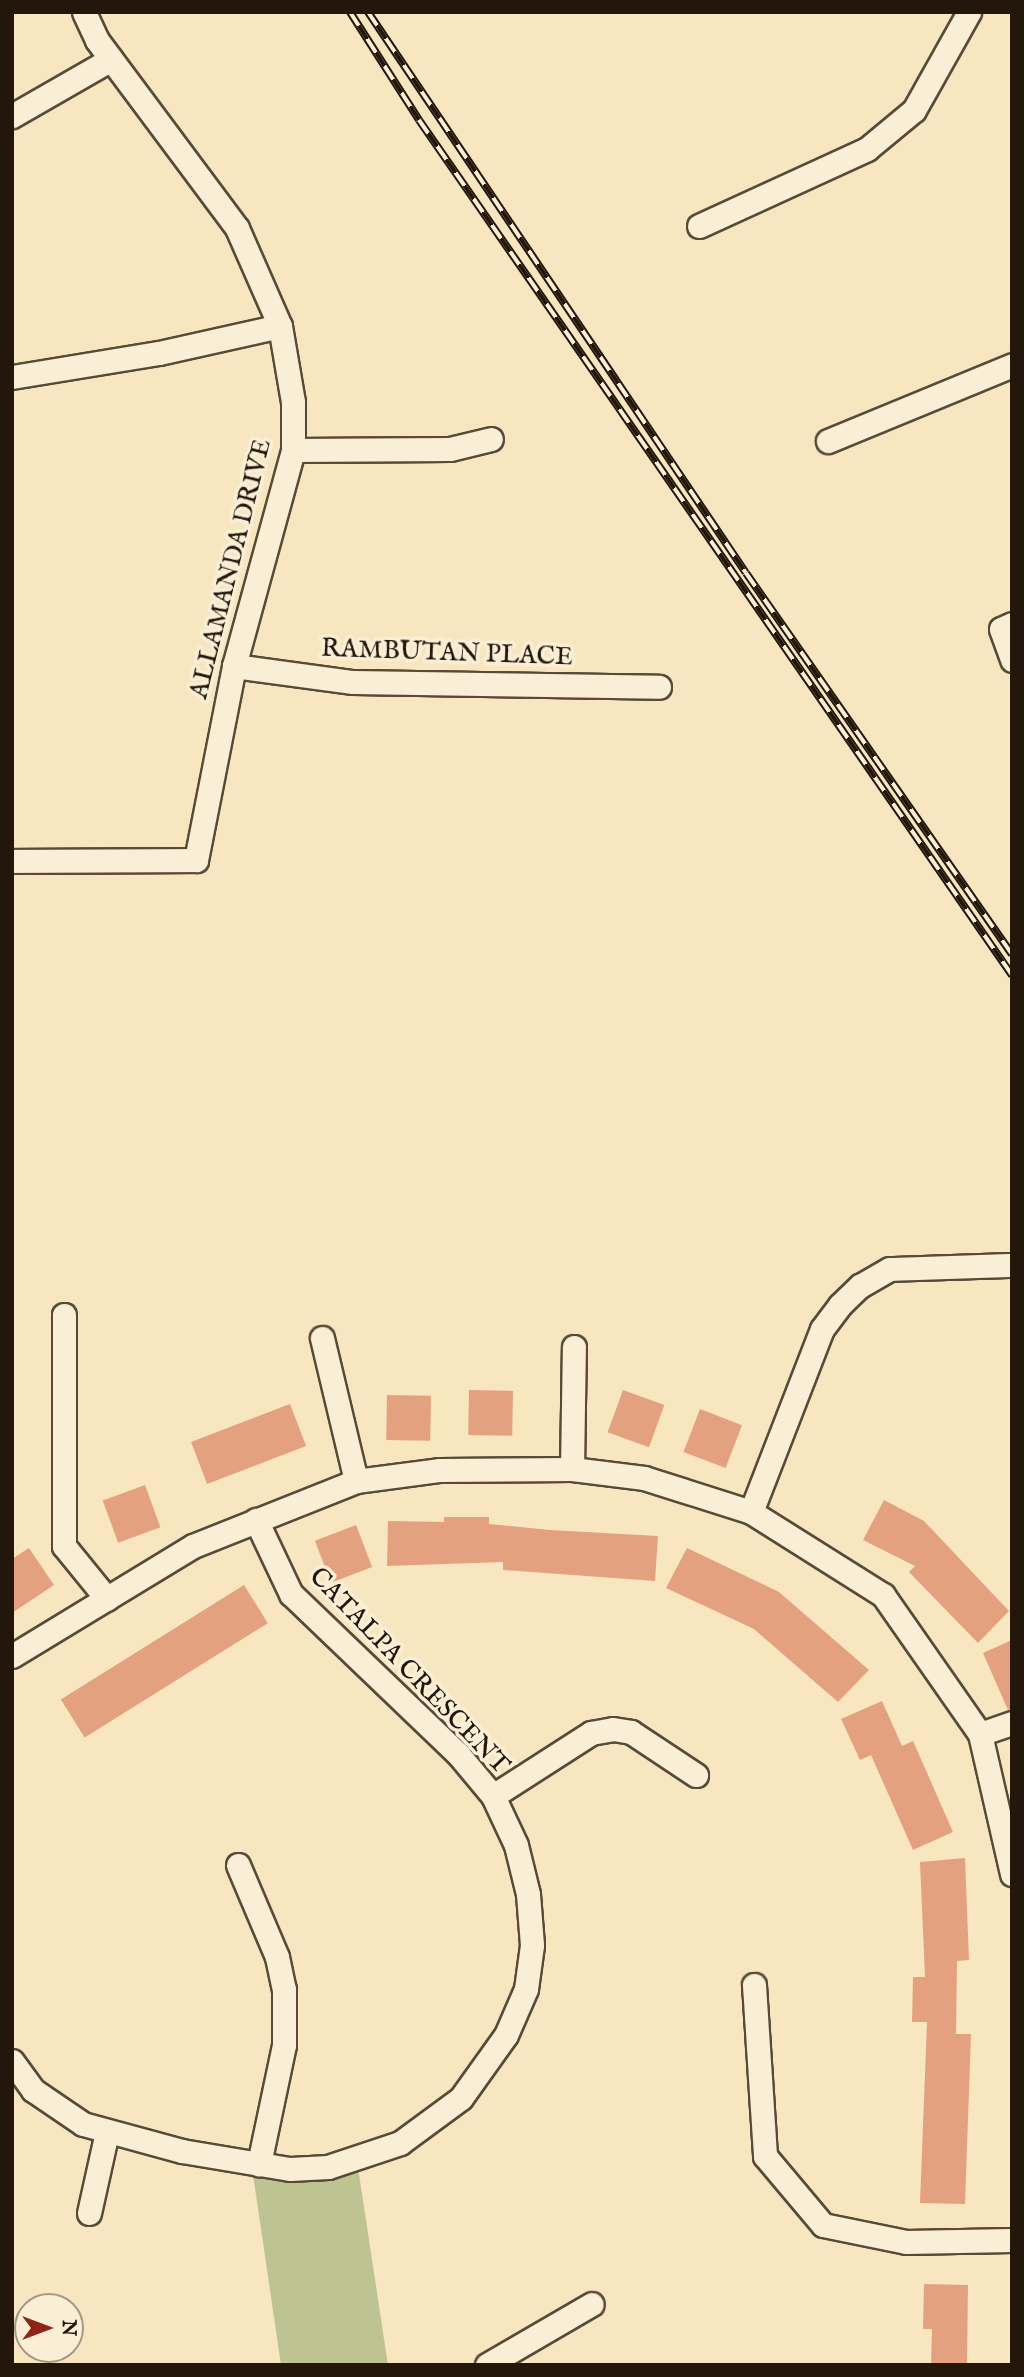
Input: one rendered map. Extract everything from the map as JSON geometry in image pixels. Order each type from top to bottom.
[{"type":"street","name":"ALLAMANDA DRIVE","points":[[12,862],[196,860],[234,666],[293,450],[293,402],[280,326],[237,228],[111,59],[84,12]]},
{"type":"street","points":[[699,226],[867,149],[914,110],[969,12]]},
{"type":"street","points":[[12,116],[111,59]]},
{"type":"street","points":[[12,377],[159,353],[280,326]]},
{"type":"street","points":[[828,441],[1012,365]]},
{"type":"street","points":[[293,450],[426,451],[491,439]]},
{"type":"street","points":[[1012,625],[1001,629],[1012,660]]},
{"type":"street","name":"RAMBUTAN PLACE","points":[[234,666],[353,682],[659,687]]},
{"type":"street","points":[[751,1512],[822,1329],[839,1305],[860,1286],[890,1269],[1012,1265]]},
{"type":"street","points":[[64,1315],[64,1546],[107,1599]]},
{"type":"street","points":[[321,1338],[356,1482]]},
{"type":"street","points":[[572,1469],[574,1347]]},
{"type":"street","points":[[12,1656],[193,1546],[356,1482],[440,1470],[572,1469],[670,1484],[751,1512],[883,1595],[980,1734],[1012,1874]]},
{"type":"street","name":"CATALPA CRESCENT","points":[[12,2061],[33,2090],[56,2109],[107,2132],[289,2169],[328,2166],[400,2143],[461,2098],[489,2064],[526,1989],[532,1945],[528,1894],[516,1846],[494,1796],[458,1755],[291,1594],[256,1520]]},
{"type":"street","points":[[980,1734],[1012,1723]]},
{"type":"street","points":[[494,1796],[591,1733],[613,1729],[631,1731],[696,1775]]},
{"type":"street","points":[[238,1865],[277,1957],[284,1989],[284,2045],[259,2164]]},
{"type":"street","points":[[754,1984],[765,2156],[823,2225],[906,2242],[1012,2240]]},
{"type":"street","points":[[89,2213],[107,2132]]},
{"type":"street","points":[[487,2365],[592,2304]]},
{"type":"green space","points":[[251,2161],[357,2161],[388,2365],[281,2365]]},
{"type":"building","points":[[469,1390],[513,1391],[512,1436],[468,1435]]},
{"type":"building","points":[[623,1390],[664,1405],[649,1447],[608,1432]]},
{"type":"building","points":[[387,1395],[431,1396],[430,1441],[386,1440]]},
{"type":"building","points":[[290,1404],[306,1446],[207,1484],[191,1442]]},
{"type":"building","points":[[700,1409],[742,1425],[726,1468],[684,1452]]},
{"type":"building","points":[[145,1485],[160,1527],[118,1543],[103,1500]]},
{"type":"building","points":[[884,1500],[924,1521],[1009,1611],[978,1643],[909,1572],[915,1566],[863,1540]]},
{"type":"building","points":[[444,1517],[489,1517],[489,1524],[658,1536],[655,1581],[503,1570],[503,1562],[387,1566],[388,1521],[444,1522]]},
{"type":"building","points":[[356,1525],[372,1567],[331,1583],[315,1541]]},
{"type":"building","points":[[29,1548],[54,1585],[12,1613],[12,1559]]},
{"type":"building","points":[[687,1548],[779,1592],[869,1670],[838,1702],[754,1629],[666,1588]]},
{"type":"building","points":[[244,1585],[268,1623],[85,1738],[61,1699]]},
{"type":"building","points":[[1012,1640],[1012,1709],[1008,1710],[983,1653]]},
{"type":"building","points":[[882,1701],[902,1746],[913,1741],[953,1832],[913,1850],[871,1755],[860,1760],[841,1719]]},
{"type":"building","points":[[965,1858],[969,1960],[957,1961],[956,2034],[971,2034],[965,2204],[920,2203],[927,2022],[912,2022],[913,1977],[925,1977],[920,1862]]},
{"type":"building","points":[[924,2284],[968,2285],[967,2365],[931,2365],[932,2329],[923,2329]]},
{"type":"railway","points":[[350,12],[419,120],[1012,975]]},
{"type":"railway","points":[[368,12],[746,573],[1012,955]]}]
